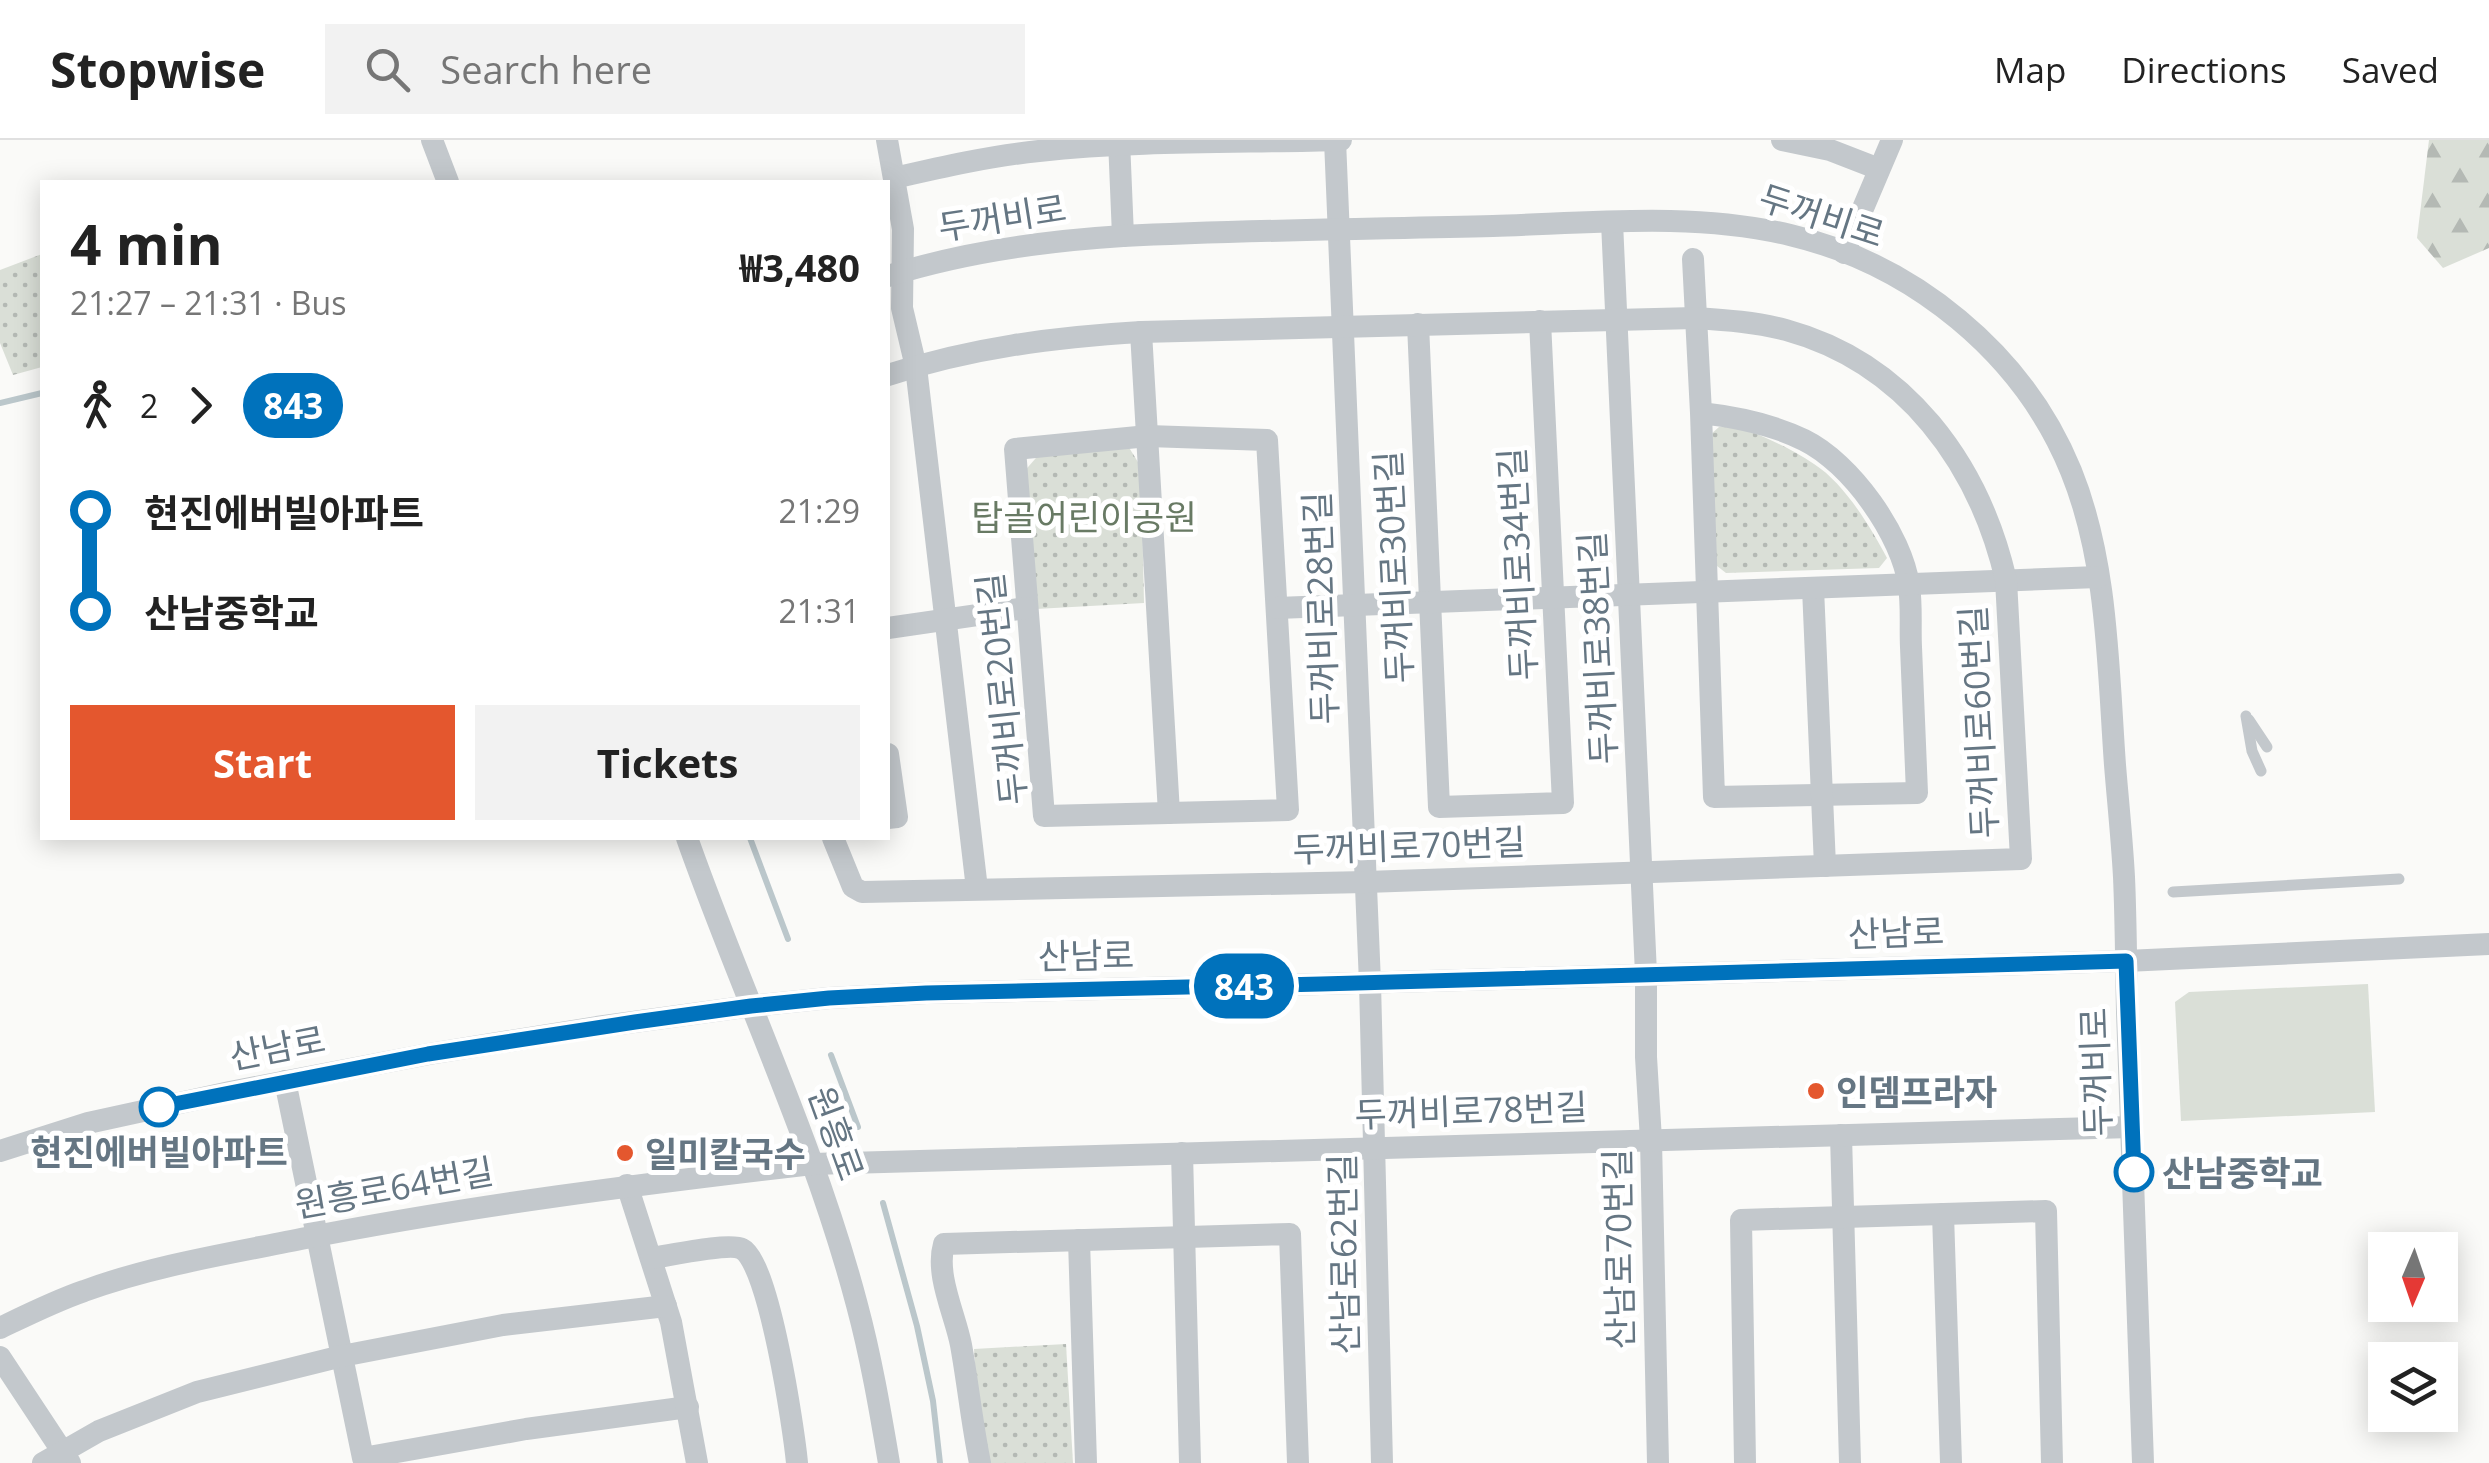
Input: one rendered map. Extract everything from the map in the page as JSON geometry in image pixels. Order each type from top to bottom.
[{"type":"street","points":[[432,140],[447,180]]},
{"type":"street","points":[[888,140],[904,229],[894,274],[916,367],[977,889]]},
{"type":"street","points":[[894,178],[1036,151],[1119,142],[1337,140]]},
{"type":"street","name":"두꺼비로28번길","points":[[1337,140],[1370,983]]},
{"type":"street","points":[[1782,140],[1809,143],[1880,169]]},
{"type":"street","points":[[1844,253],[1892,140]]},
{"type":"street","points":[[1119,142],[1123,236]]},
{"type":"street","name":"두꺼비로","points":[[894,274],[985,252],[1123,236],[1612,222],[1736,224],[1794,236],[1844,253],[1909,284],[1984,343],[2037,406],[2070,470],[2090,532],[2098,577],[2123,861],[2143,1463]]},
{"type":"street","name":"두꺼비로38번길","points":[[1612,222],[1646,974]]},
{"type":"street","name":"두꺼비로60번길","points":[[1693,260],[1714,797],[1917,794],[1909,584],[1884,520],[1834,461],[1807,441],[1768,425],[1701,413]]},
{"type":"street","points":[[890,374],[1012,344],[1082,336],[1695,318]]},
{"type":"street","name":"두꺼비로60번길","points":[[1695,318],[1747,322],[1821,342],[1896,389],[1926,417],[1955,454],[1977,493],[1998,546],[2006,580],[2021,859]]},
{"type":"street","name":"두꺼비로34번길","points":[[1439,806],[1563,803],[1540,320]]},
{"type":"street","name":"두꺼비로30번길","points":[[1418,324],[1439,806]]},
{"type":"street","points":[[1141,332],[1169,813]]},
{"type":"street","name":"두꺼비로20번길","points":[[1148,436],[1267,440],[1288,810],[1044,816],[1015,450],[1148,436]]},
{"type":"street","name":"두꺼비로60번길","points":[[1277,608],[2098,577]]},
{"type":"street","points":[[1813,588],[1825,866]]},
{"type":"street","points":[[890,628],[1026,608]]},
{"type":"street","points":[[890,768],[897,817],[890,818]]},
{"type":"street","name":"원흥로","points":[[688,840],[812,1164],[858,1305],[889,1463]]},
{"type":"street","name":"두꺼비로70번길","points":[[835,840],[853,887],[862,892],[1366,882],[2021,859]]},
{"type":"street","name":"산남로","points":[[0,1150],[88,1123],[428,1054],[829,998],[2126,961],[2489,944]]},
{"type":"street","name":"산남로70번길","points":[[1646,974],[1658,1463]]},
{"type":"street","name":"산남로62번길","points":[[1370,983],[1382,1463]]},
{"type":"street","points":[[285,1081],[342,1356],[353,1460],[526,1429],[688,1407]]},
{"type":"street","name":"두꺼비로78번길","points":[[812,1164],[2132,1127]]},
{"type":"street","points":[[1841,1135],[1850,1463]]},
{"type":"street","points":[[1182,1153],[1190,1463]]},
{"type":"street","name":"원흥로64번길","points":[[0,1328],[59,1300],[122,1278],[317,1236],[484,1205],[812,1164]]},
{"type":"street","points":[[627,1186],[671,1322],[697,1463]]},
{"type":"street","points":[[1745,1463],[1741,1220],[2046,1211],[2052,1463]]},
{"type":"street","points":[[1943,1214],[1950,1463]]},
{"type":"street","points":[[980,1463],[959,1333],[940,1258],[944,1244],[1290,1234],[1298,1463]]},
{"type":"street","points":[[1079,1240],[1086,1463]]},
{"type":"street","points":[[651,1258],[728,1247],[742,1248],[752,1259],[774,1328],[797,1463]]},
{"type":"street","points":[[0,1357],[59,1459],[99,1431],[197,1392],[342,1356],[503,1324],[666,1306]]},
{"type":"lane","points":[[2261,772],[2252,752],[2246,716],[2267,747]]},
{"type":"lane","points":[[2174,892],[2399,879]]},
{"type":"green space","points":[[2429,140],[2489,140],[2489,248],[2443,268],[2417,238]]},
{"type":"green space","points":[[40,255],[40,368],[13,375],[0,343],[0,270]]},
{"type":"green space","points":[[1735,425],[1795,452],[1836,482],[1887,558],[1879,568],[1726,573],[1712,562],[1710,435],[1719,427]]},
{"type":"green space","name":"탑골어린이공원","points":[[1125,441],[1141,467],[1144,603],[1036,609],[1022,474],[1042,451]]},
{"type":"green space","points":[[2368,984],[2375,1112],[2181,1121],[2175,1002],[2189,992]]},
{"type":"green space","points":[[1066,1344],[1073,1463],[988,1463],[977,1400],[974,1349]]},
{"type":"waterway","points":[[0,403],[40,393]]},
{"type":"waterway","points":[[751,840],[788,939]]},
{"type":"waterway","points":[[831,1055],[858,1127]]},
{"type":"waterway","points":[[883,1203],[917,1326],[933,1401],[940,1463]]},
{"type":"bus line","name":"843","points":[[159,1107],[428,1054],[635,1022],[829,998],[2126,961],[2134,1172]]},
{"type":"place","name":"인뎀프라자","points":[[1816,1091]]},
{"type":"place","name":"현진에버빌아파트","points":[[159,1107]]},
{"type":"place","name":"일미칼국수","points":[[625,1153]]},
{"type":"place","name":"산남중학교","points":[[2134,1172]]}]
